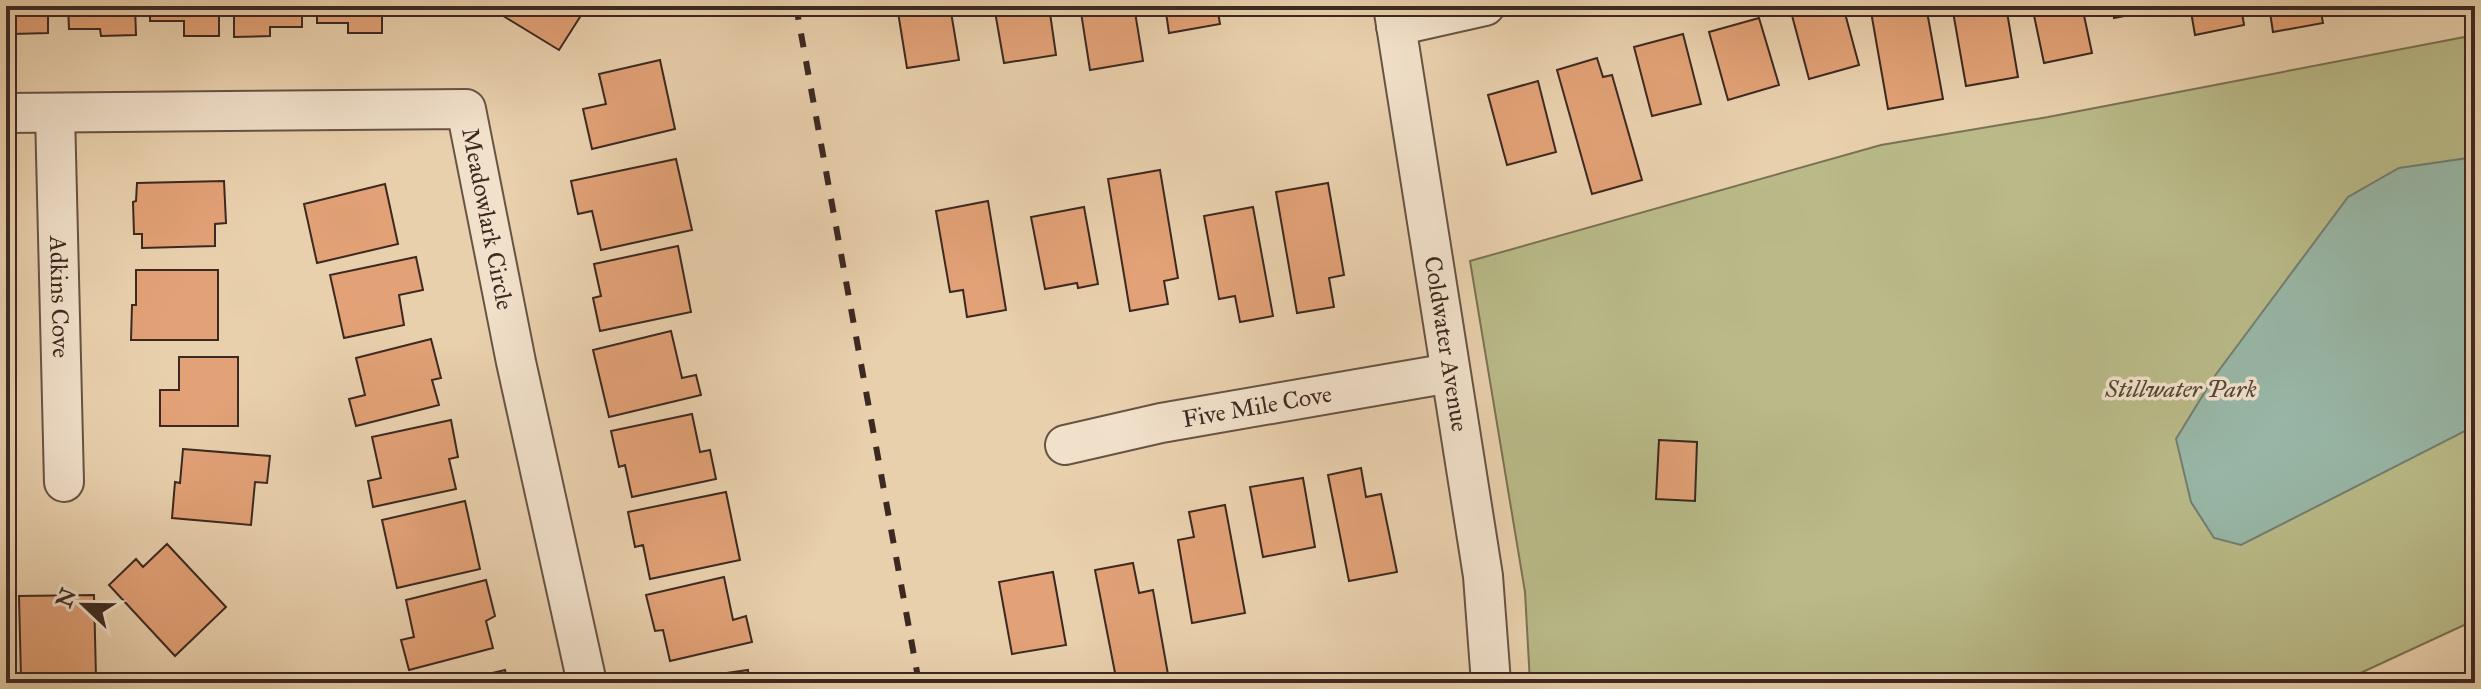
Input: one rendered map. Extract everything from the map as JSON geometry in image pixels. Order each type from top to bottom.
[{"type":"street","points":[[1394,16],[1485,6]]},
{"type":"street","name":"Coldwater Avenue","points":[[1394,16],[1483,576],[1491,683]]},
{"type":"street","name":"Meadowlark Circle","points":[[6,113],[466,109],[516,362],[587,683]]},
{"type":"street","name":"Adkins Cove","points":[[55,113],[64,482]]},
{"type":"street","name":"Five Mile Cove","points":[[1065,445],[1161,423],[1450,373]]},
{"type":"green space","name":"Stillwater Park","points":[[2475,35],[2475,620],[2339,683],[1530,683],[1525,592],[1470,261],[1881,145],[2048,117]]},
{"type":"shaded area","points":[[2475,157],[2475,426],[2241,545],[2214,538],[2191,502],[2176,439],[2214,377],[2348,197],[2399,168]]},
{"type":"building","points":[[6,6],[48,6],[48,33],[13,34],[13,15],[6,15]]},
{"type":"building","points":[[68,6],[135,6],[136,35],[101,36],[100,29],[69,29]]},
{"type":"building","points":[[150,6],[219,6],[219,36],[184,36],[184,21],[150,21]]},
{"type":"building","points":[[234,6],[302,6],[302,27],[270,27],[270,36],[234,37]]},
{"type":"building","points":[[317,6],[382,6],[382,33],[348,33],[348,23],[317,23]]},
{"type":"building","points":[[398,6],[474,6],[474,16],[398,16]]},
{"type":"building","points":[[505,6],[587,6],[559,50],[500,14]]},
{"type":"building","points":[[897,6],[950,6],[959,60],[907,68]]},
{"type":"building","points":[[994,6],[1049,6],[1056,55],[1004,63]]},
{"type":"building","points":[[1080,6],[1134,6],[1143,61],[1090,70]]},
{"type":"building","points":[[1165,6],[1217,6],[1220,24],[1169,33]]},
{"type":"building","points":[[1843,6],[1859,65],[1809,79],[1790,8]]},
{"type":"building","points":[[1870,6],[1926,6],[1943,99],[1888,109]]},
{"type":"building","points":[[1952,6],[2006,6],[2018,77],[1966,86]]},
{"type":"building","points":[[2032,6],[2082,6],[2092,53],[2044,63]]},
{"type":"building","points":[[2112,6],[2164,6],[2164,8],[2114,18]]},
{"type":"building","points":[[2190,6],[2241,6],[2244,25],[2195,35]]},
{"type":"building","points":[[2269,6],[2320,6],[2323,23],[2273,32]]},
{"type":"building","points":[[1759,18],[1779,85],[1728,100],[1709,32]]},
{"type":"building","points":[[1683,34],[1701,104],[1652,116],[1634,47]]},
{"type":"building","points":[[1597,58],[1603,77],[1612,75],[1642,180],[1592,194],[1557,70]]},
{"type":"building","points":[[660,60],[675,129],[592,149],[583,109],[606,104],[599,74]]},
{"type":"building","points":[[1538,81],[1556,152],[1507,165],[1488,95]]},
{"type":"building","points":[[676,159],[692,230],[601,250],[592,211],[578,214],[571,181]]},
{"type":"building","points":[[1160,170],[1178,278],[1164,281],[1168,304],[1130,311],[1108,179]]},
{"type":"building","points":[[224,181],[226,223],[215,224],[215,246],[142,248],[142,234],[134,234],[133,202],[136,201],[137,183]]},
{"type":"building","points":[[1328,183],[1344,275],[1329,278],[1334,307],[1297,313],[1276,192]]},
{"type":"building","points":[[385,184],[398,244],[317,263],[304,204]]},
{"type":"building","points":[[988,201],[1006,310],[967,317],[963,290],[950,292],[936,211]]},
{"type":"building","points":[[1084,207],[1098,284],[1078,288],[1077,283],[1045,289],[1031,217]]},
{"type":"building","points":[[1253,207],[1273,316],[1240,322],[1235,296],[1219,299],[1204,216]]},
{"type":"building","points":[[678,246],[691,312],[600,331],[593,298],[601,296],[594,264]]},
{"type":"building","points":[[416,257],[423,290],[399,295],[404,325],[344,338],[330,275]]},
{"type":"building","points":[[136,270],[218,270],[218,340],[131,340],[132,305],[136,305]]},
{"type":"building","points":[[671,331],[682,378],[696,375],[701,395],[609,417],[593,350]]},
{"type":"building","points":[[431,339],[441,378],[432,380],[439,405],[356,426],[349,399],[365,395],[356,358]]},
{"type":"building","points":[[179,357],[238,357],[238,426],[160,426],[160,390],[179,390]]},
{"type":"building","points":[[692,414],[700,452],[710,450],[716,479],[632,497],[625,465],[619,467],[611,431]]},
{"type":"building","points":[[451,420],[458,457],[449,459],[456,489],[373,507],[368,481],[381,478],[372,437]]},
{"type":"building","points":[[1659,440],[1697,442],[1695,501],[1656,499]]},
{"type":"building","points":[[183,449],[270,456],[267,483],[255,482],[251,525],[172,518],[175,482],[180,483]]},
{"type":"building","points":[[1361,468],[1366,497],[1381,494],[1397,572],[1349,581],[1328,475]]},
{"type":"building","points":[[1303,478],[1315,547],[1263,557],[1250,487]]},
{"type":"building","points":[[726,492],[740,560],[650,579],[643,545],[635,547],[628,512]]},
{"type":"building","points":[[465,501],[480,569],[397,588],[382,520]]},
{"type":"building","points":[[1225,505],[1245,613],[1192,623],[1178,540],[1194,537],[1189,512]]},
{"type":"building","points":[[167,544],[226,607],[175,656],[109,585],[136,559],[143,567]]},
{"type":"building","points":[[1133,563],[1139,593],[1153,590],[1169,680],[1117,683],[1095,570]]},
{"type":"building","points":[[1053,572],[1066,645],[1012,654],[999,582]]},
{"type":"building","points":[[724,577],[733,620],[746,616],[752,642],[670,661],[663,630],[655,631],[646,595]]},
{"type":"building","points":[[486,580],[495,616],[486,621],[493,648],[409,670],[401,640],[414,637],[406,600]]},
{"type":"building","points":[[94,595],[96,677],[21,678],[19,596]]},
{"type":"building","points":[[505,670],[508,683],[450,683]]},
{"type":"building","points":[[748,670],[749,683],[664,683],[664,682]]},
{"type":"railway","points":[[796,6],[919,683]]}]
